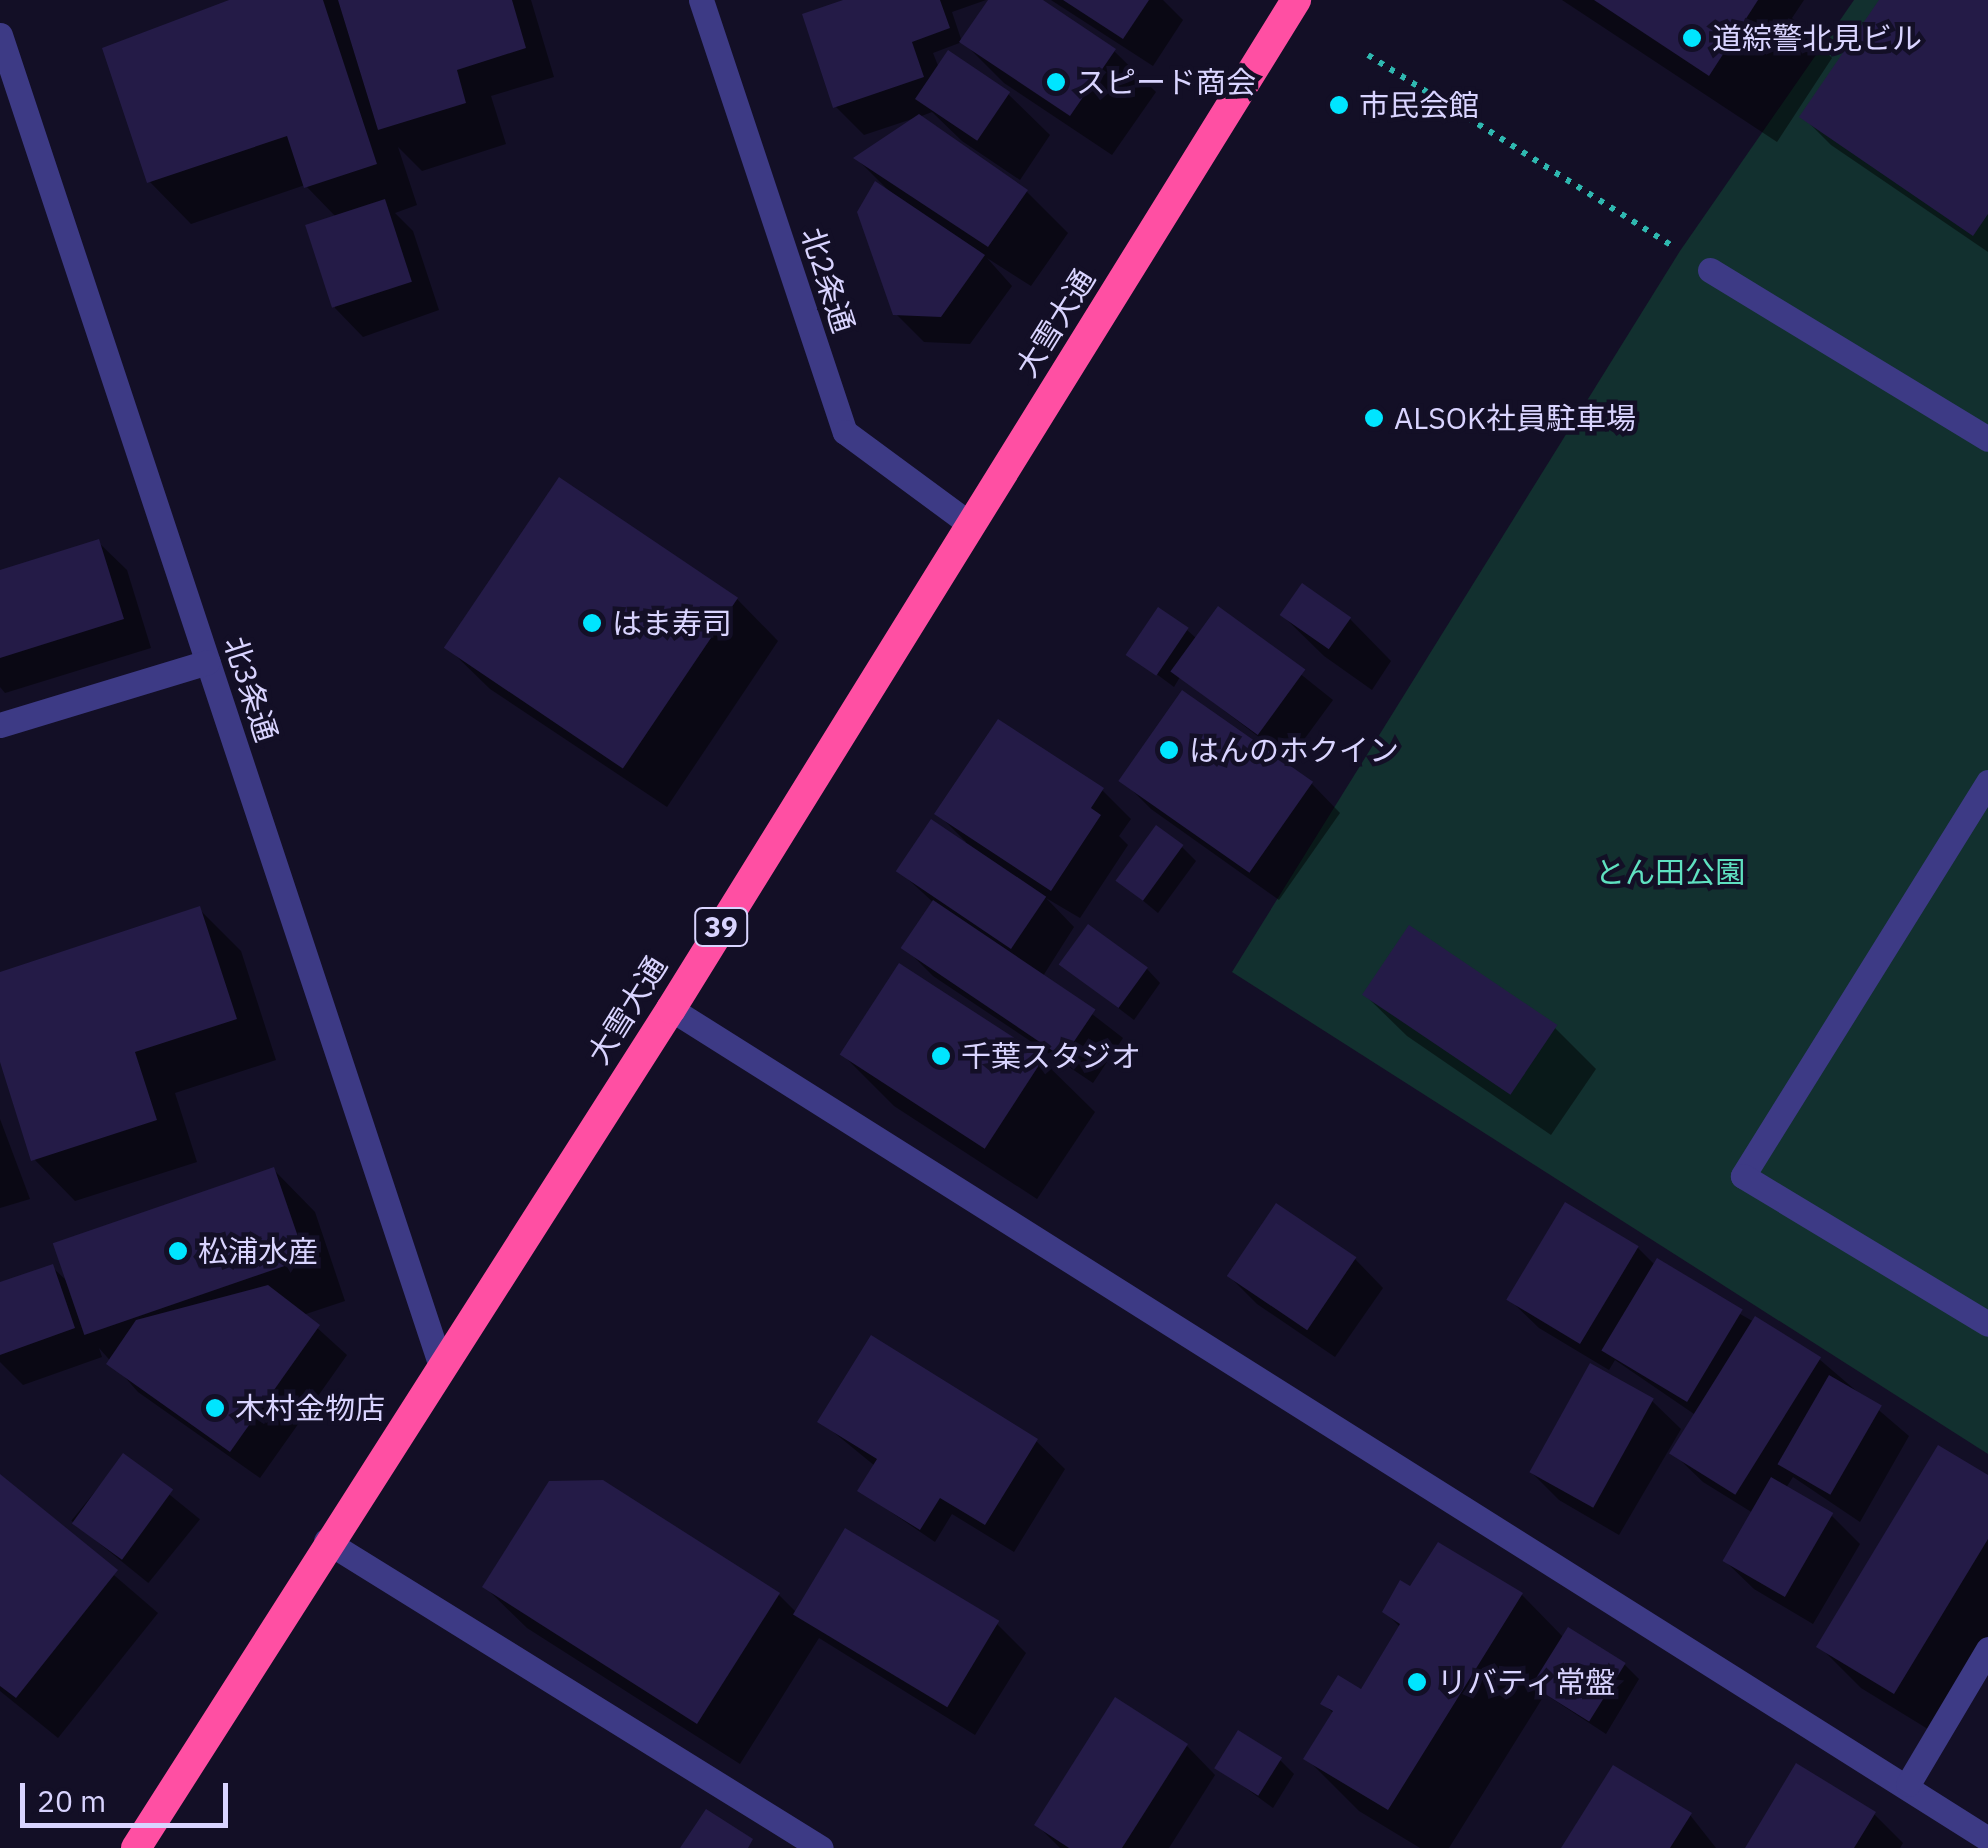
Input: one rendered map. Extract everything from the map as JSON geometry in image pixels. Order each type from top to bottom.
[{"type":"highway","name":"大雪大通","points":[[136,1848],[326,1541],[670,1009],[1296,0]]},
{"type":"street","name":"北2条通","points":[[700,0],[844,432],[971,525]]},
{"type":"street","name":"北3条通","points":[[0,35],[440,1363]]},
{"type":"street","points":[[1710,270],[1988,439]]},
{"type":"street","points":[[0,726],[208,662]]},
{"type":"street","points":[[1988,782],[1742,1176],[1988,1324]]},
{"type":"street","points":[[670,1009],[1908,1784],[1983,1841]]},
{"type":"street","points":[[326,1541],[820,1848]]},
{"type":"street","points":[[1908,1784],[1988,1649]]},
{"type":"path","points":[[1368,54],[1710,270]]},
{"type":"green space","name":"とん田公園","points":[[1854,0],[1988,0],[1988,1454],[1232,972],[1680,251]]},
{"type":"building","points":[[229,0],[323,0],[377,164],[304,188],[287,136],[147,183],[102,48]]},
{"type":"building","points":[[338,0],[512,0],[526,48],[457,70],[466,103],[378,130]]},
{"type":"building","points":[[843,0],[940,0],[950,28],[912,42],[924,77],[833,108],[802,14]]},
{"type":"building","name":"スピード商会","points":[[988,0],[1043,0],[1116,49],[1070,116],[959,42]]},
{"type":"building","points":[[1063,0],[1149,0],[1123,39]]},
{"type":"building","name":"道綜警北見ビル","points":[[1594,0],[1758,0],[1709,76]]},
{"type":"building","points":[[1879,0],[1988,0],[1988,214],[1973,236],[1799,117]]},
{"type":"building","points":[[948,50],[1010,92],[977,141],[915,99]]},
{"type":"building","points":[[919,114],[1028,190],[988,247],[853,158]]},
{"type":"building","points":[[875,181],[985,255],[941,317],[893,315],[857,212]]},
{"type":"building","points":[[385,199],[412,282],[332,308],[305,225]]},
{"type":"building","name":"はま寿司","points":[[559,477],[738,598],[623,769],[444,648]]},
{"type":"building","points":[[99,539],[124,619],[0,658],[0,570]]},
{"type":"building","points":[[1302,583],[1351,617],[1329,649],[1280,615]]},
{"type":"building","points":[[1218,606],[1305,669],[1258,735],[1170,672]]},
{"type":"building","points":[[1158,607],[1189,628],[1156,676],[1126,655]]},
{"type":"building","points":[[1182,690],[1313,782],[1249,873],[1118,781]]},
{"type":"building","points":[[998,719],[1104,788],[1091,808],[1101,815],[1051,891],[934,814]]},
{"type":"building","points":[[931,819],[1046,897],[1011,949],[896,871]]},
{"type":"building","points":[[1156,825],[1184,845],[1143,901],[1115,881]]},
{"type":"building","points":[[933,900],[1095,1010],[1063,1058],[901,948]]},
{"type":"building","points":[[200,906],[237,1019],[135,1052],[157,1120],[31,1161],[0,1062],[0,972]]},
{"type":"building","points":[[1088,924],[1148,967],[1118,1008],[1059,964]]},
{"type":"building","points":[[1409,925],[1557,1025],[1510,1095],[1362,995]]},
{"type":"building","name":"千葉スタジオ","points":[[899,963],[1044,1057],[985,1149],[840,1054]]},
{"type":"building","name":"松浦水産","points":[[274,1167],[306,1259],[84,1335],[53,1243]]},
{"type":"building","points":[[1565,1202],[1639,1246],[1580,1344],[1506,1300]]},
{"type":"building","points":[[1276,1203],[1356,1257],[1307,1330],[1227,1276]]},
{"type":"building","points":[[1657,1258],[1743,1310],[1687,1402],[1601,1351]]},
{"type":"building","points":[[53,1264],[75,1328],[0,1355],[0,1282]]},
{"type":"building","name":"木村金物店","points":[[268,1285],[320,1325],[230,1452],[106,1364],[136,1320]]},
{"type":"building","points":[[1755,1316],[1821,1357],[1735,1495],[1669,1453]]},
{"type":"building","points":[[871,1335],[1038,1439],[985,1525],[940,1498],[920,1530],[857,1491],[877,1459],[817,1422]]},
{"type":"building","points":[[1590,1363],[1654,1398],[1593,1508],[1529,1472]]},
{"type":"building","points":[[1829,1375],[1882,1406],[1830,1495],[1778,1464]]},
{"type":"building","points":[[1938,1445],[1988,1475],[1988,1539],[1894,1694],[1816,1647]]},
{"type":"building","points":[[123,1453],[173,1489],[122,1560],[72,1523]]},
{"type":"building","points":[[0,1474],[118,1570],[16,1698],[0,1686]]},
{"type":"building","points":[[1771,1477],[1833,1513],[1785,1597],[1722,1561]]},
{"type":"building","points":[[603,1480],[780,1593],[697,1724],[482,1587],[549,1481]]},
{"type":"building","points":[[845,1528],[999,1621],[947,1707],[793,1615]]},
{"type":"building","name":"リバティ常盤","points":[[1438,1542],[1523,1593],[1388,1810],[1303,1759],[1333,1711],[1320,1704],[1338,1675],[1361,1689],[1400,1624],[1382,1612],[1400,1580],[1410,1586]]},
{"type":"building","points":[[1568,1627],[1626,1663],[1589,1722],[1531,1686]]},
{"type":"building","points":[[1115,1697],[1188,1744],[1122,1848],[1069,1848],[1034,1825]]},
{"type":"building","points":[[1238,1730],[1282,1758],[1258,1796],[1214,1768]]},
{"type":"building","points":[[1796,1763],[1876,1812],[1854,1848],[1745,1848]]},
{"type":"building","points":[[1613,1765],[1692,1813],[1670,1848],[1561,1848]]},
{"type":"building","points":[[706,1809],[753,1839],[748,1848],[680,1848]]},
{"type":"place","name":"道綜警北見ビル","points":[[1692,38]]},
{"type":"place","name":"スピード商会","points":[[1056,82]]},
{"type":"place","name":"市民会館","points":[[1339,105]]},
{"type":"place","name":"ALSOK社員駐車場","points":[[1374,418]]},
{"type":"place","name":"はま寿司","points":[[592,623]]},
{"type":"place","name":"はんのホクイン","points":[[1169,750]]},
{"type":"place","name":"千葉スタジオ","points":[[941,1056]]},
{"type":"place","name":"松浦水産","points":[[178,1251]]},
{"type":"place","name":"木村金物店","points":[[215,1408]]},
{"type":"place","name":"リバティ常盤","points":[[1417,1682]]}]
